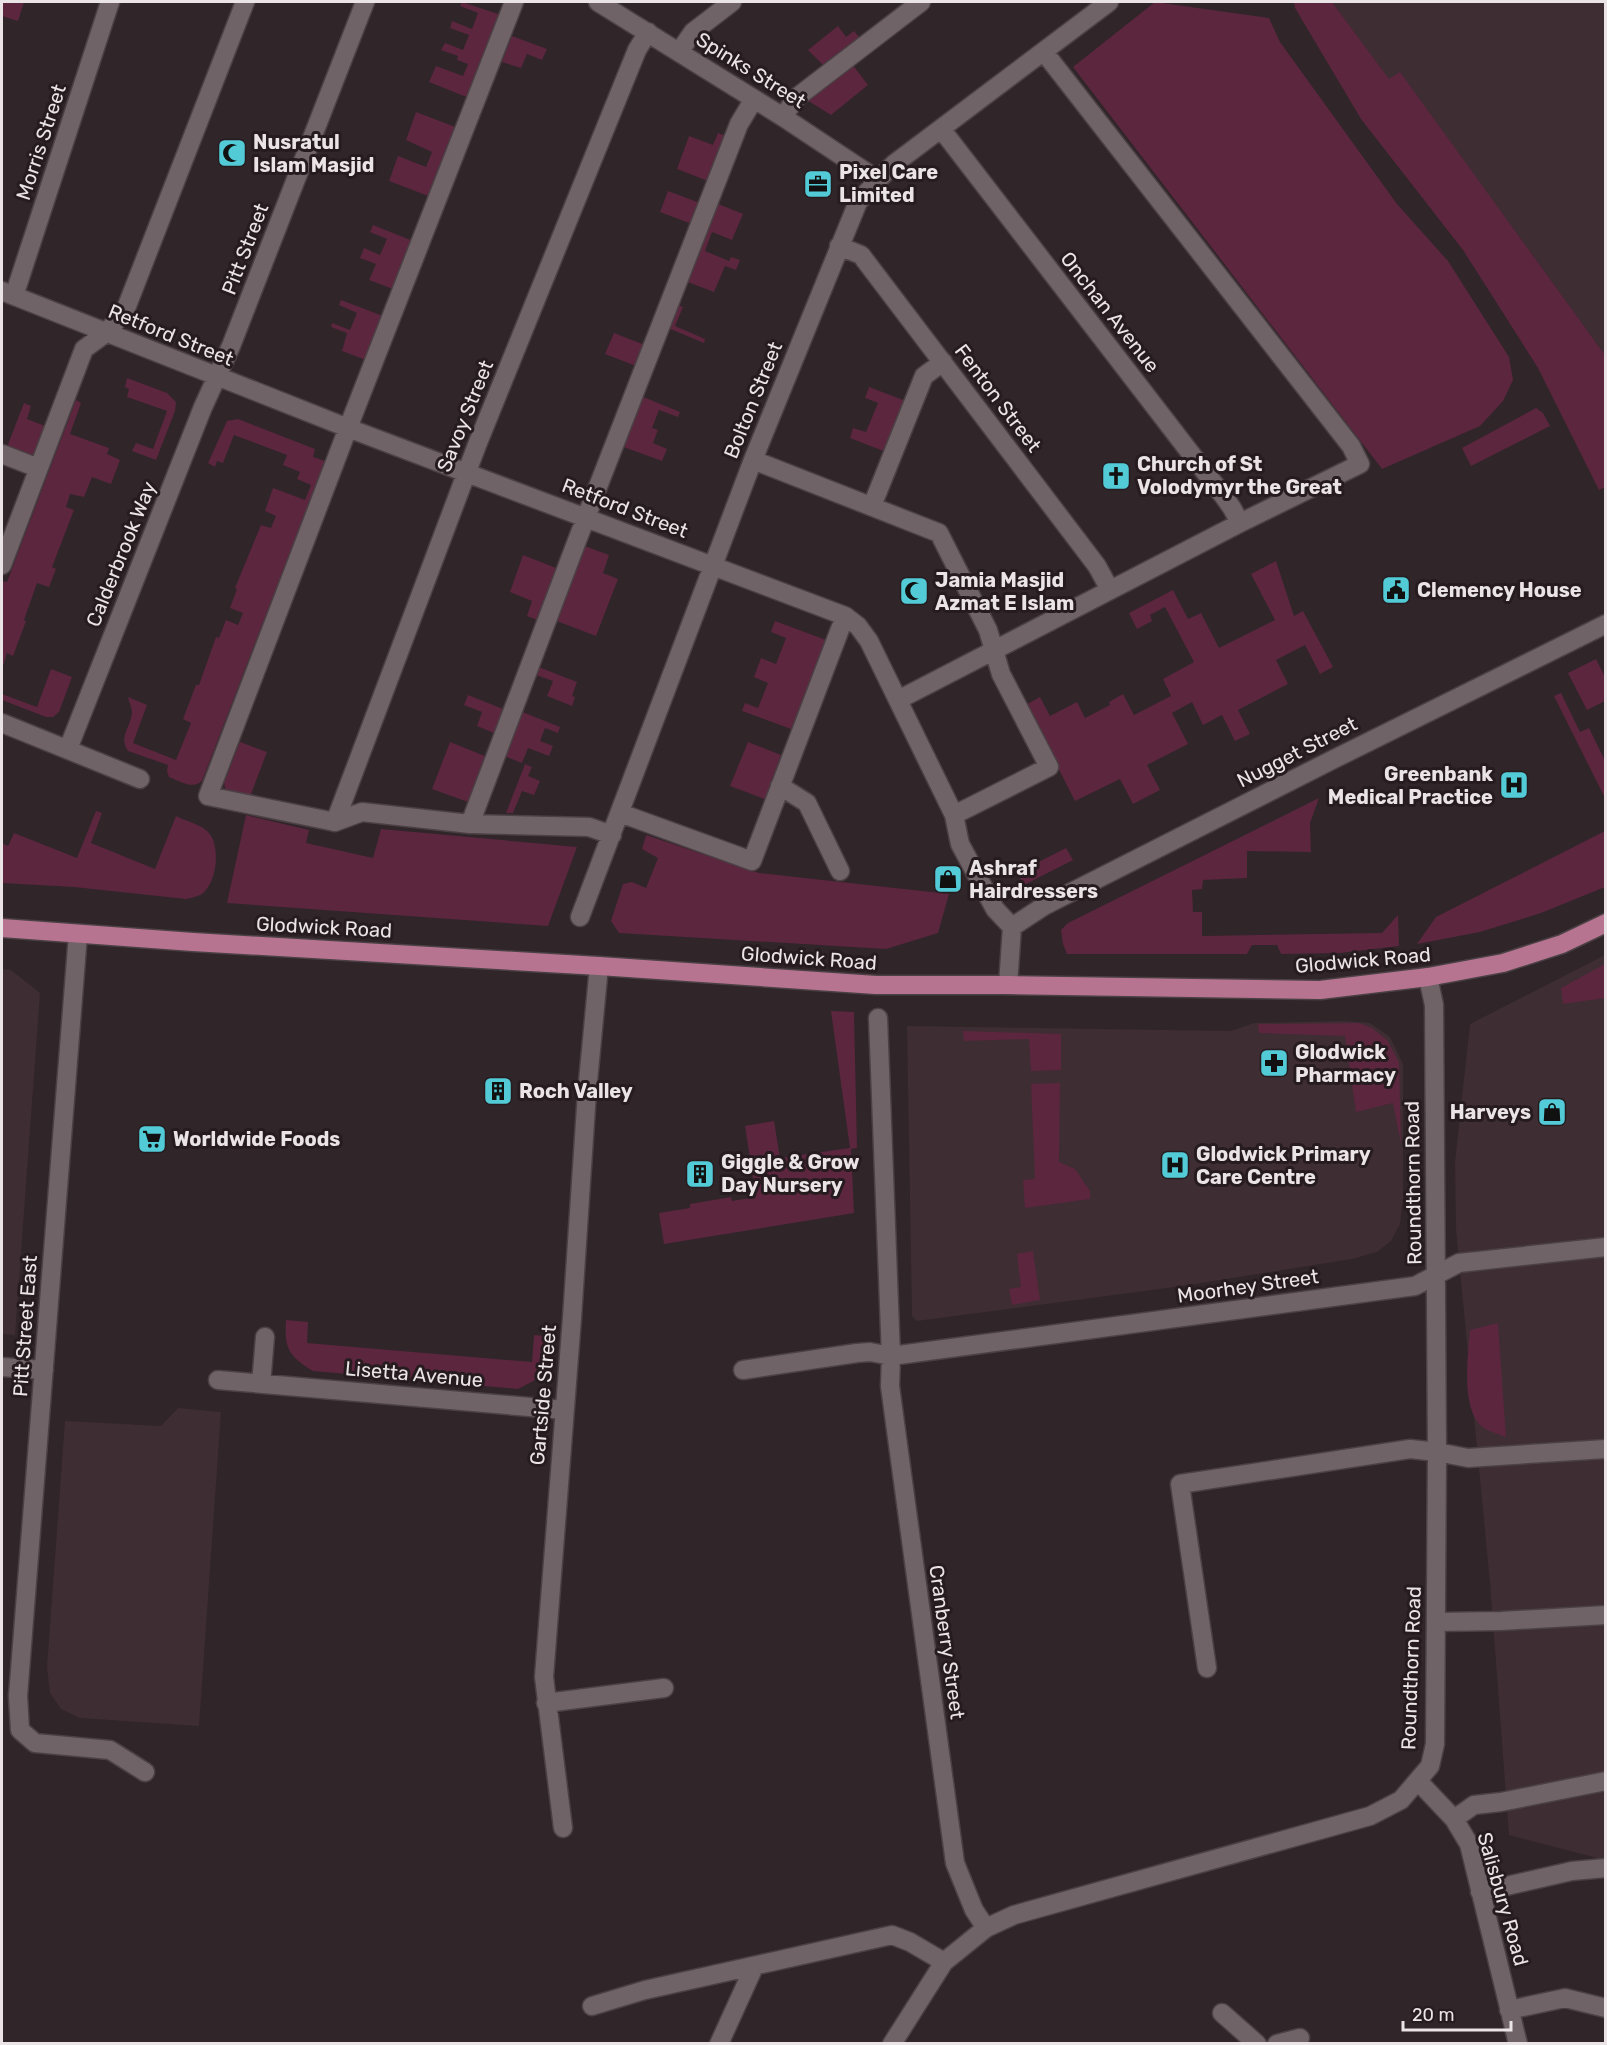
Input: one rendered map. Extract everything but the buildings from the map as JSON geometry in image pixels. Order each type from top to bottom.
[{"type":"main road","name":"Glodwick Road","points":[[2,928],[876,986],[1008,985],[1320,990],[1428,978],[1503,963],[1562,944],[1605,924]]},
{"type":"street","name":"Morris Street","points":[[8,293],[110,2]]},
{"type":"street","points":[[2,565],[84,349],[106,333],[125,311],[245,2]]},
{"type":"street","name":"Pitt Street","points":[[216,377],[231,346],[365,2]]},
{"type":"street","points":[[514,2],[208,796],[335,822],[362,812],[470,824],[589,827],[612,835]]},
{"type":"street","name":"Spinks Street","points":[[598,2],[783,117],[878,180]]},
{"type":"street","points":[[679,52],[693,32],[732,2]]},
{"type":"street","points":[[783,117],[796,98],[921,2]]},
{"type":"street","name":"Bolton Street","points":[[580,917],[753,460],[858,202],[894,164],[1109,2]]},
{"type":"street","name":"Savoy Street","points":[[335,822],[467,472],[637,50],[648,32]]},
{"type":"street","points":[[898,700],[1240,523],[1360,464],[1351,446],[1044,52]]},
{"type":"street","points":[[470,824],[739,124],[754,99]]},
{"type":"street","name":"Onchan Avenue","points":[[942,130],[1222,494],[1240,523]]},
{"type":"street","name":"Fenton Street","points":[[839,246],[861,255],[1097,566],[1110,590]]},
{"type":"street","name":"Retford Street","points":[[8,293],[348,428],[845,616],[858,626],[869,641],[954,815],[960,844],[995,909],[1012,927]]},
{"type":"street","points":[[872,506],[924,376],[943,362]]},
{"type":"street","name":"Calderbrook Way","points":[[68,748],[216,377]]},
{"type":"street","points":[[2,454],[38,468]]},
{"type":"street","points":[[753,460],[939,533],[988,630],[1001,674],[1049,767],[954,815]]},
{"type":"street","points":[[620,813],[752,861],[845,616]]},
{"type":"street","name":"Nugget Street","points":[[1012,927],[1044,906],[1605,624]]},
{"type":"street","points":[[2,723],[140,779]]},
{"type":"street","points":[[780,786],[807,803],[840,871]]},
{"type":"street","points":[[1008,985],[1012,927]]},
{"type":"street","name":"Pitt Street East","points":[[78,934],[18,1696],[20,1730],[35,1743],[110,1750],[145,1772]]},
{"type":"street","name":"Gartside Street","points":[[563,1828],[544,1677],[587,1092],[599,966]]},
{"type":"street","name":"Roundthorn Road","points":[[892,2043],[944,1962],[986,1928],[1014,1915],[1370,1816],[1401,1800],[1430,1766],[1436,1744],[1437,1275],[1434,1005],[1428,978]]},
{"type":"street","name":"Cranberry Street","points":[[878,1018],[891,1356],[890,1386],[955,1863],[974,1910],[986,1928]]},
{"type":"street","name":"Moorhey Street","points":[[891,1356],[1415,1286],[1459,1263],[1605,1247]]},
{"type":"street","points":[[261,1384],[264,1337]]},
{"type":"street","points":[[743,1370],[857,1353],[870,1352],[891,1356]]},
{"type":"street","points":[[2,1367],[44,1370]]},
{"type":"street","name":"Lisetta Avenue","points":[[218,1380],[564,1410]]},
{"type":"street","points":[[1207,1668],[1180,1484],[1410,1449],[1468,1458],[1605,1449]]},
{"type":"street","points":[[1437,1622],[1605,1615]]},
{"type":"street","points":[[546,1703],[664,1688]]},
{"type":"street","name":"Salisbury Road","points":[[1418,1781],[1454,1819],[1468,1844],[1518,2043]]},
{"type":"street","points":[[1454,1819],[1474,1805],[1501,1802],[1605,1781]]},
{"type":"street","points":[[1480,1892],[1572,1871],[1605,1868]]},
{"type":"street","points":[[592,2006],[645,1990],[892,1935],[910,1942],[944,1962]]},
{"type":"street","points":[[720,2043],[754,1967]]},
{"type":"street","points":[[1509,2010],[1565,1998],[1605,2008]]},
{"type":"street","points":[[1222,2013],[1257,2043]]},
{"type":"street","points":[[1277,2043],[1300,2038]]},
{"type":"shaded area","points":[[2,2],[24,2],[18,21],[2,16]]},
{"type":"shaded area","points":[[462,2],[501,15],[469,98],[429,82],[436,66],[463,76],[468,64],[457,60],[458,56],[441,50],[445,43],[463,50],[469,35],[450,28],[452,21],[472,29],[478,13],[460,6]]},
{"type":"shaded area","points":[[1155,2],[1269,18],[1280,42],[1397,204],[1448,261],[1509,357],[1513,380],[1503,401],[1480,426],[1382,469],[1073,67]]},
{"type":"shaded area","points":[[1294,2],[1332,2],[1389,79],[1400,72],[1605,355],[1605,487],[1599,490],[1538,368],[1463,250],[1361,119],[1295,8]]},
{"type":"shaded area","points":[[1332,2],[1605,2],[1605,355],[1400,73],[1389,80]]},
{"type":"shaded area","points":[[838,26],[846,37],[854,31],[859,37],[823,65],[808,50]]},
{"type":"shaded area","points":[[512,36],[547,49],[542,60],[527,54],[521,68],[502,62]]},
{"type":"shaded area","points":[[852,64],[868,85],[831,115],[807,100]]},
{"type":"shaded area","points":[[416,112],[458,128],[431,197],[389,181],[398,156],[426,167],[432,152],[406,140]]},
{"type":"shaded area","points":[[718,133],[726,136],[708,181],[677,169],[689,136],[713,145]]},
{"type":"shaded area","points":[[668,191],[700,203],[692,224],[660,212]]},
{"type":"shaded area","points":[[716,203],[743,214],[732,240],[712,232],[705,251],[729,261],[731,257],[740,260],[736,270],[725,266],[714,292],[685,281]]},
{"type":"shaded area","points":[[373,225],[413,241],[393,289],[369,280],[376,264],[360,258],[364,248],[380,255],[387,239],[370,232]]},
{"type":"shaded area","points":[[341,300],[383,316],[366,360],[342,351],[347,333],[331,327],[332,323],[350,330],[357,313],[339,305]]},
{"type":"shaded area","points":[[676,304],[683,307],[675,326],[705,339],[704,343],[668,328]]},
{"type":"shaded area","points":[[614,333],[645,345],[636,366],[605,354]]},
{"type":"shaded area","points":[[127,378],[167,393],[176,402],[175,411],[156,460],[132,451],[136,443],[153,449],[167,411],[127,397],[129,389],[125,387]]},
{"type":"shaded area","points":[[869,387],[906,401],[886,452],[850,438],[853,428],[866,432],[878,403],[865,398]]},
{"type":"shaded area","points":[[641,396],[680,412],[678,417],[659,410],[652,428],[658,430],[653,443],[667,449],[662,461],[621,446]]},
{"type":"shaded area","points":[[76,400],[81,403],[70,434],[109,448],[107,454],[120,460],[111,484],[92,477],[84,497],[70,494],[66,507],[74,510],[52,567],[56,569],[49,587],[37,583],[13,656],[7,653],[2,669],[2,581],[7,582]]},
{"type":"shaded area","points":[[24,403],[31,406],[27,419],[45,426],[34,455],[30,456],[7,447]]},
{"type":"shaded area","points":[[1536,408],[1543,413],[1550,426],[1471,466],[1462,448]]},
{"type":"shaded area","points":[[238,419],[315,449],[313,457],[325,461],[202,781],[190,785],[169,777],[168,765],[128,751],[124,741],[132,712],[128,697],[147,705],[133,743],[176,760],[191,723],[183,719],[196,685],[199,685],[216,637],[219,638],[226,620],[238,625],[243,613],[230,608],[237,589],[235,588],[261,525],[271,528],[276,516],[265,511],[273,488],[305,500],[311,485],[297,479],[300,472],[283,465],[287,455],[234,435],[223,463],[217,461],[215,467],[208,463],[227,421]]},
{"type":"shaded area","points":[[582,545],[609,555],[603,573],[618,579],[596,636],[554,620]]},
{"type":"shaded area","points":[[523,555],[556,568],[537,620],[527,616],[532,601],[510,592]]},
{"type":"shaded area","points":[[1276,561],[1294,616],[1303,611],[1333,667],[1320,674],[1305,645],[1276,660],[1288,684],[1238,710],[1250,734],[1235,741],[1222,715],[1203,725],[1192,702],[1172,713],[1188,744],[1147,765],[1160,790],[1133,804],[1120,779],[1075,801],[1026,705],[1040,697],[1050,716],[1077,702],[1085,718],[1110,705],[1109,702],[1123,694],[1134,715],[1171,696],[1163,679],[1194,662],[1165,607],[1150,615],[1152,621],[1137,629],[1129,613],[1173,590],[1188,619],[1201,613],[1219,648],[1275,620],[1251,574]]},
{"type":"shaded area","points":[[775,621],[826,640],[791,729],[742,711],[745,703],[758,708],[768,683],[754,677],[761,658],[776,664],[786,638],[771,632]]},
{"type":"shaded area","points":[[1596,659],[1605,677],[1605,701],[1587,710],[1568,673]]},
{"type":"shaded area","points":[[536,666],[577,682],[572,696],[575,697],[572,706],[547,696],[553,681],[533,674]]},
{"type":"shaded area","points":[[51,669],[72,677],[59,712],[53,717],[46,717],[2,700],[2,694],[37,707]]},
{"type":"shaded area","points":[[1561,693],[1580,732],[1589,728],[1605,761],[1605,798],[1554,696]]},
{"type":"shaded area","points":[[468,695],[503,709],[494,733],[477,726],[482,712],[464,705]]},
{"type":"shaded area","points":[[520,711],[560,727],[558,733],[545,728],[540,741],[553,746],[549,756],[528,748],[522,763],[502,755]]},
{"type":"shaded area","points":[[240,742],[267,752],[251,794],[231,794],[226,791],[224,783]]},
{"type":"shaded area","points":[[450,742],[485,756],[468,802],[432,789]]},
{"type":"shaded area","points":[[748,742],[781,755],[765,799],[730,786]]},
{"type":"shaded area","points":[[525,764],[532,767],[528,776],[540,781],[534,795],[522,791],[513,813],[506,813]]},
{"type":"shaded area","points":[[1319,798],[1310,823],[1311,852],[1247,851],[1247,878],[1203,880],[1202,889],[1192,890],[1193,912],[1202,912],[1202,936],[1382,933],[1398,915],[1399,946],[1340,953],[1281,954],[1277,945],[1252,945],[1247,954],[1067,954],[1061,930],[1068,923]]},
{"type":"shaded area","points":[[96,811],[102,813],[91,843],[155,869],[176,816],[207,831],[215,845],[216,864],[206,890],[198,896],[186,899],[74,887],[2,883],[2,843],[8,846],[14,833],[77,858]]},
{"type":"shaded area","points":[[246,815],[309,830],[306,843],[373,858],[381,829],[577,847],[548,926],[227,903]]},
{"type":"shaded area","points":[[1605,831],[1605,887],[1541,913],[1480,932],[1417,944],[1436,917]]},
{"type":"shaded area","points":[[646,835],[759,873],[949,894],[938,933],[886,949],[619,933],[611,921],[623,884],[632,882],[646,888],[658,858],[642,849]]},
{"type":"shaded area","points":[[1066,848],[1073,860],[1024,885],[1017,873]]},
{"type":"shaded area","points":[[1605,955],[1605,1860],[1509,1835],[1490,1583],[1456,1229],[1455,1162],[1470,1024]]},
{"type":"shaded area","points":[[1605,964],[1605,998],[1563,1004],[1561,988]]},
{"type":"shaded area","points":[[2,969],[11,970],[40,993],[15,1335],[2,1334]]},
{"type":"shaded area","points":[[831,1011],[854,1012],[857,1148],[851,1149],[854,1213],[664,1244],[659,1213],[690,1208],[690,1204],[731,1197],[732,1201],[756,1197],[745,1126],[774,1121],[780,1158],[850,1148]]},
{"type":"shaded area","points":[[1343,1021],[1370,1023],[1390,1037],[1403,1064],[1403,1198],[1400,1224],[1391,1241],[1377,1252],[1352,1259],[1182,1286],[917,1321],[912,1316],[907,1026],[1231,1031],[1254,1023]]},
{"type":"shaded area","points":[[1359,1023],[1372,1028],[1387,1040],[1399,1062],[1401,1144],[1393,1103],[1356,1112],[1345,1036],[1259,1033],[1258,1024]]},
{"type":"shaded area","points":[[963,1031],[1061,1034],[1061,1070],[1031,1071],[1029,1039],[964,1041]]},
{"type":"shaded area","points":[[1060,1083],[1059,1162],[1075,1169],[1090,1191],[1090,1199],[1025,1208],[1023,1180],[1035,1179],[1031,1084]]},
{"type":"shaded area","points":[[1033,1251],[1040,1300],[1012,1305],[1009,1289],[1021,1287],[1017,1254]]},
{"type":"shaded area","points":[[286,1320],[308,1322],[307,1343],[532,1362],[534,1335],[545,1336],[541,1377],[518,1389],[313,1371],[298,1361],[290,1351],[286,1338]]},
{"type":"shaded area","points":[[1498,1323],[1506,1437],[1484,1428],[1476,1420],[1468,1397],[1467,1368],[1470,1330]]},
{"type":"shaded area","points":[[178,1408],[221,1412],[199,1726],[80,1718],[61,1709],[50,1693],[47,1667],[65,1421],[161,1426]]},
{"type":"place","name":"Nusratul Islam Masjid","points":[[232,153]]},
{"type":"place","name":"Pixel Care Limited","points":[[818,184]]},
{"type":"place","name":"Church of St Volodymyr the Great","points":[[1116,476]]},
{"type":"place","name":"Clemency House","points":[[1396,590]]},
{"type":"place","name":"Jamia Masjid Azmat E Islam","points":[[914,591]]},
{"type":"place","name":"Greenbank Medical Practice","points":[[1514,785]]},
{"type":"place","name":"Ashraf Hairdressers","points":[[948,879]]},
{"type":"place","name":"Glodwick Pharmacy","points":[[1274,1063]]},
{"type":"place","name":"Roch Valley","points":[[498,1091]]},
{"type":"place","name":"Harveys","points":[[1552,1112]]},
{"type":"place","name":"Worldwide Foods","points":[[152,1139]]},
{"type":"place","name":"Glodwick Primary Care Centre","points":[[1175,1165]]},
{"type":"place","name":"Giggle & Grow Day Nursery","points":[[700,1174]]}]
